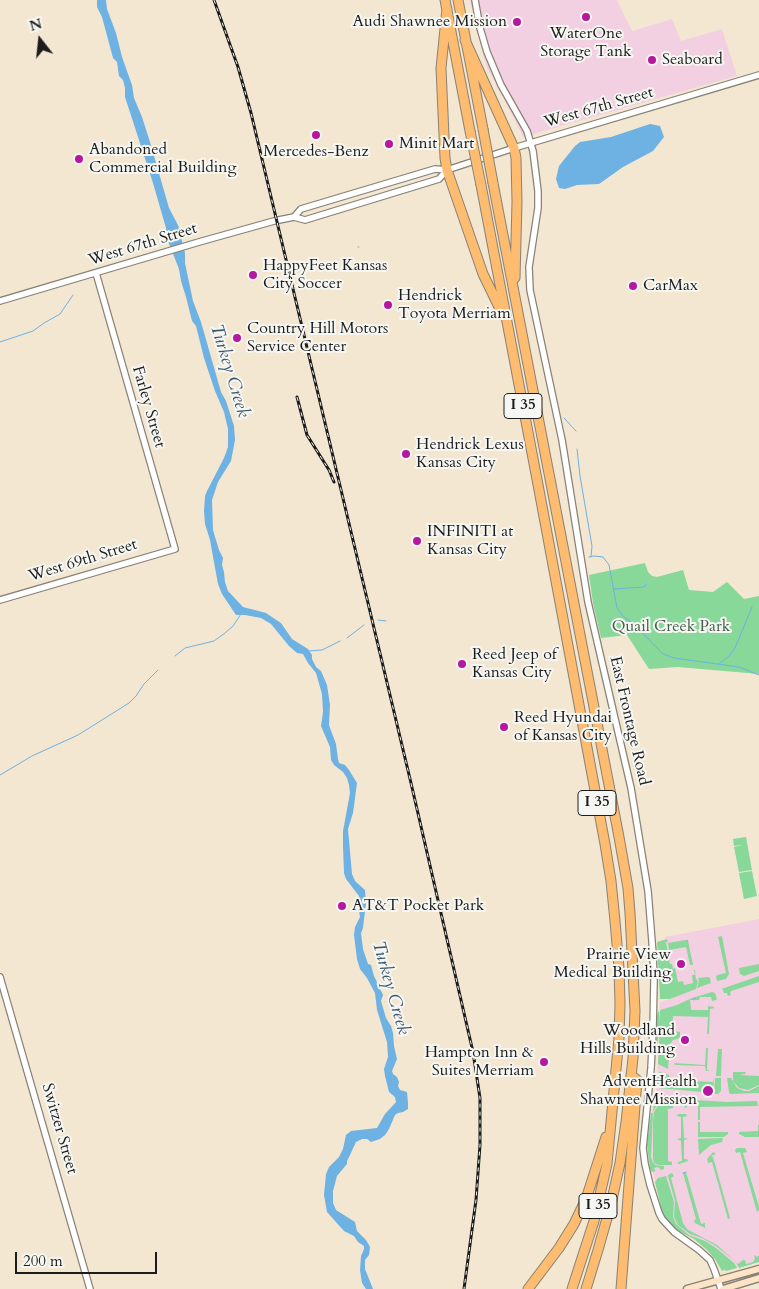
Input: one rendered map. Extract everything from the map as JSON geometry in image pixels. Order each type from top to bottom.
[{"type":"highway","name":"I 35","points":[[458,0],[620,837],[628,888],[635,1004],[633,1058],[620,1163],[605,1226],[586,1289]]},
{"type":"highway","name":"I 35","points":[[446,4],[543,509],[611,881],[619,968],[620,1004],[612,1120],[607,1164],[599,1201],[572,1289]]},
{"type":"highway","points":[[446,4],[441,68],[447,170],[483,274],[507,322]]},
{"type":"highway","points":[[465,40],[514,148],[516,158],[515,295]]},
{"type":"highway","points":[[621,1289],[637,1080],[631,1075]]},
{"type":"highway","points":[[528,1289],[560,1248],[586,1199],[612,1120]]},
{"type":"highway","points":[[622,1277],[624,1284],[629,1289]]},
{"type":"main road","points":[[686,1289],[759,1269]]},
{"type":"main road","points":[[722,1289],[759,1278]]},
{"type":"street","name":"East Frontage Road","points":[[475,0],[482,34],[492,65],[504,91],[527,131],[533,151],[538,208],[529,267],[530,290],[562,440],[588,602],[631,788],[648,891],[654,954],[654,980],[652,1058],[643,1148],[645,1164],[662,1220],[674,1232],[706,1256],[722,1289]]},
{"type":"street","name":"West 67th Street","points":[[294,217],[301,209],[389,182],[435,169],[447,170],[514,148],[759,75]]},
{"type":"street","name":"West 67th Street","points":[[0,301],[274,221],[294,217],[305,220],[439,179],[447,170]]},
{"type":"street","points":[[389,182],[392,194]]},
{"type":"street","name":"Farley Street","points":[[96,273],[174,549]]},
{"type":"street","name":"West 69th Street","points":[[0,600],[174,549]]},
{"type":"street","name":"Switzer Street","points":[[0,977],[90,1289]]},
{"type":"shaded area","points":[[470,0],[617,0],[632,31],[672,19],[681,41],[722,29],[737,76],[523,137],[487,68]]},
{"type":"shaded area","name":"AdventHealth Shawnee Mission","points":[[759,919],[759,1261],[729,1268],[698,1241],[669,1222],[664,1215],[649,1158],[649,1128],[657,1086],[660,1002],[674,998],[665,937]]},
{"type":"green space","name":"Quail Creek Park","points":[[645,563],[648,572],[652,576],[657,577],[683,570],[689,590],[713,592],[727,582],[744,599],[759,596],[759,674],[678,667],[649,669],[627,635],[601,638],[589,575]]},
{"type":"green space","points":[[746,837],[752,870],[739,872],[734,847],[742,845],[734,846],[733,839]]},
{"type":"green space","points":[[752,871],[757,896],[744,899],[739,873]]},
{"type":"green space","points":[[722,936],[729,974],[726,979],[717,981],[717,975],[726,973],[718,937]]},
{"type":"green space","points":[[667,939],[670,964],[672,964],[673,969],[675,968],[678,982],[683,981],[684,985],[693,983],[692,975],[695,975],[694,970],[698,981],[696,989],[670,999],[660,999],[657,942]]},
{"type":"green space","points":[[688,941],[693,965],[690,965],[686,947],[669,950],[668,943]]},
{"type":"green space","points":[[759,964],[759,971],[744,976],[740,974],[739,968]]},
{"type":"green space","points":[[759,976],[759,982],[731,991],[731,995],[728,996],[727,993],[724,993],[722,988]]},
{"type":"green space","points":[[708,977],[711,983],[697,988],[698,978]]},
{"type":"green space","points":[[712,992],[715,993],[716,1000],[712,1001],[711,997],[700,997],[699,1000],[694,998],[694,1000],[690,1000],[691,1010],[708,1010],[708,1006],[714,1007],[710,1009],[709,1034],[707,1034],[708,1017],[673,1016],[672,1031],[680,1032],[680,1038],[673,1040],[670,1044],[668,1069],[658,1064],[660,1026],[656,1055],[658,1012],[659,1021],[660,1010],[692,998]]},
{"type":"green space","points":[[706,1048],[708,1048],[707,1070],[710,1071],[706,1071],[705,1066],[675,1065],[674,1063],[705,1065]]},
{"type":"green space","points":[[718,1049],[722,1049],[721,1076],[716,1076]]},
{"type":"green space","points":[[660,1072],[669,1075],[670,1080],[713,1082],[714,1077],[713,1093],[658,1088],[655,1086],[656,1077]]},
{"type":"green space","points":[[733,1072],[746,1072],[739,1075],[759,1076],[759,1085],[748,1090],[739,1088],[733,1081]]},
{"type":"green space","points":[[715,1078],[721,1078],[721,1091],[718,1094],[714,1094]]},
{"type":"green space","points":[[727,1078],[731,1078],[737,1088],[744,1091],[749,1091],[759,1086],[759,1093],[730,1094]]},
{"type":"green space","points":[[659,1094],[661,1096],[683,1097],[666,1097],[657,1105],[653,1112],[655,1095]]},
{"type":"green space","points":[[667,1097],[685,1099],[687,1107],[685,1108],[684,1104],[673,1105],[673,1108],[667,1109],[668,1161],[672,1162],[672,1165],[660,1165],[655,1164],[653,1159],[653,1121],[654,1112]]},
{"type":"green space","points":[[694,1100],[757,1101],[758,1106],[700,1107],[700,1120],[698,1120],[698,1106],[692,1105]]},
{"type":"green space","points":[[651,1113],[653,1113],[651,1158],[655,1165],[664,1166],[664,1169],[660,1170],[660,1168],[656,1167],[654,1169],[656,1171],[652,1172],[647,1145]]},
{"type":"green space","points":[[678,1114],[686,1114],[687,1116],[682,1118],[684,1138],[688,1139],[684,1140],[684,1159],[688,1161],[679,1164],[678,1162],[682,1161],[681,1141],[677,1139],[681,1138],[681,1117],[677,1116]]},
{"type":"green space","points":[[698,1122],[700,1122],[700,1132],[728,1132],[728,1134],[724,1137],[698,1137]]},
{"type":"green space","points":[[758,1125],[759,1137],[745,1137],[739,1134],[739,1132],[758,1131]]},
{"type":"green space","points":[[698,1139],[723,1139],[722,1142],[711,1145],[699,1155]]},
{"type":"green space","points":[[737,1148],[745,1148],[747,1152],[743,1153],[759,1207],[757,1212],[740,1152],[736,1153],[735,1150]]},
{"type":"green space","points":[[713,1152],[716,1154],[711,1156],[713,1157],[730,1218],[728,1219],[712,1162],[708,1163],[707,1159]]},
{"type":"green space","points":[[686,1172],[701,1224],[705,1223],[705,1228],[694,1221],[696,1219],[683,1173]]},
{"type":"green space","points":[[672,1173],[674,1176],[671,1178],[683,1223],[687,1229],[717,1245],[734,1261],[716,1246],[690,1234],[678,1225],[674,1217],[675,1201],[668,1176]]},
{"type":"green space","points":[[666,1176],[674,1202],[673,1217],[676,1224],[689,1235],[705,1241],[716,1248],[734,1263],[737,1268],[722,1271],[707,1250],[694,1239],[675,1229],[668,1222],[663,1215],[655,1182],[658,1178]]},
{"type":"green space","points":[[754,1255],[757,1257],[759,1255],[759,1262],[739,1268],[736,1262],[738,1264],[745,1260],[746,1264],[753,1262],[755,1259]]},
{"type":"water","points":[[97,0],[106,0],[107,9],[169,208],[178,225],[193,301],[221,392],[234,426],[235,440],[231,461],[218,482],[212,500],[213,530],[223,558],[222,565],[225,582],[228,591],[243,607],[266,613],[281,623],[292,639],[308,649],[312,655],[316,667],[321,671],[327,685],[330,705],[329,725],[336,744],[339,763],[345,765],[357,783],[353,813],[348,829],[352,874],[355,881],[365,890],[366,903],[361,933],[363,949],[383,995],[381,1001],[393,1033],[397,1059],[392,1071],[397,1077],[400,1090],[407,1092],[408,1103],[408,1109],[395,1115],[389,1129],[380,1139],[371,1142],[367,1139],[362,1139],[356,1142],[347,1164],[337,1176],[333,1191],[333,1203],[336,1210],[355,1222],[357,1231],[370,1247],[369,1255],[365,1260],[365,1269],[373,1289],[366,1289],[362,1283],[360,1270],[364,1246],[354,1236],[344,1231],[327,1212],[324,1195],[326,1174],[329,1167],[339,1157],[346,1135],[351,1131],[377,1128],[385,1114],[396,1102],[395,1097],[389,1092],[385,1076],[384,1069],[388,1057],[387,1042],[377,1010],[375,993],[360,969],[357,959],[354,935],[355,927],[360,917],[359,896],[346,879],[344,873],[343,831],[350,793],[349,785],[343,772],[331,760],[330,747],[321,726],[323,712],[322,694],[316,673],[303,654],[297,653],[289,646],[271,624],[261,618],[236,615],[222,594],[218,584],[204,511],[205,496],[228,447],[228,429],[224,412],[204,358],[196,326],[192,321],[179,269],[166,236],[166,228],[153,183],[125,97],[123,80],[119,76],[117,62],[113,58],[102,17],[97,7]]},
{"type":"water","points":[[650,124],[660,126],[664,137],[653,151],[623,167],[599,184],[577,185],[565,189],[559,188],[556,179],[559,166],[580,142],[611,137]]},
{"type":"waterway","points":[[0,342],[33,331],[60,314],[73,295]]},
{"type":"waterway","points":[[564,418],[576,431]]},
{"type":"waterway","points":[[577,449],[592,546],[591,557]]},
{"type":"waterway","points":[[589,557],[603,557],[609,565],[617,608],[663,654],[674,658],[739,667],[759,675]]},
{"type":"waterway","points":[[614,589],[644,587],[647,584]]},
{"type":"waterway","points":[[719,664],[735,648],[752,607]]},
{"type":"waterway","points":[[175,656],[185,648],[214,641],[233,626],[241,614]]},
{"type":"waterway","points":[[378,620],[386,621]]},
{"type":"waterway","points":[[347,638],[364,625]]},
{"type":"waterway","points":[[308,651],[322,650],[340,641]]},
{"type":"waterway","points":[[0,775],[32,756],[78,735],[129,703],[158,670]]},
{"type":"railway","points":[[214,0],[238,67],[251,113],[411,783],[473,1052],[480,1098],[480,1145],[476,1200],[464,1289]]},
{"type":"railway","points":[[297,397],[307,435],[329,470],[334,482]]},
{"type":"place","name":"WaterOne Storage Tank","points":[[586,17]]},
{"type":"place","name":"Audi Shawnee Mission","points":[[517,22]]},
{"type":"place","name":"Seaboard","points":[[652,60]]},
{"type":"place","name":"Mercedes-Benz","points":[[316,135]]},
{"type":"place","name":"Minit Mart","points":[[389,144]]},
{"type":"place","name":"Abandoned Commercial Building","points":[[79,159]]},
{"type":"place","name":"HappyFeet Kansas City Soccer","points":[[253,275]]},
{"type":"place","name":"CarMax","points":[[633,286]]},
{"type":"place","name":"Hendrick Toyota Merriam","points":[[388,305]]},
{"type":"place","name":"Country Hill Motors Service Center","points":[[237,338]]},
{"type":"place","name":"Hendrick Lexus Kansas City","points":[[406,454]]},
{"type":"place","name":"INFINITI at Kansas City","points":[[417,541]]},
{"type":"place","name":"Reed Jeep of Kansas City","points":[[462,664]]},
{"type":"place","name":"Reed Hyundai of Kansas City","points":[[504,727]]},
{"type":"place","name":"AT&T Pocket Park","points":[[342,906]]},
{"type":"place","name":"Prairie View Medical Building","points":[[681,964]]},
{"type":"place","name":"Woodland Hills Building","points":[[685,1040]]},
{"type":"place","name":"Hampton Inn & Suites Merriam","points":[[544,1062]]},
{"type":"place","name":"AdventHealth Shawnee Mission","points":[[708,1091]]},
{"type":"water label","name":"Turkey Creek","points":[[229,371]]},
{"type":"water label","name":"Turkey Creek","points":[[390,988]]}]
